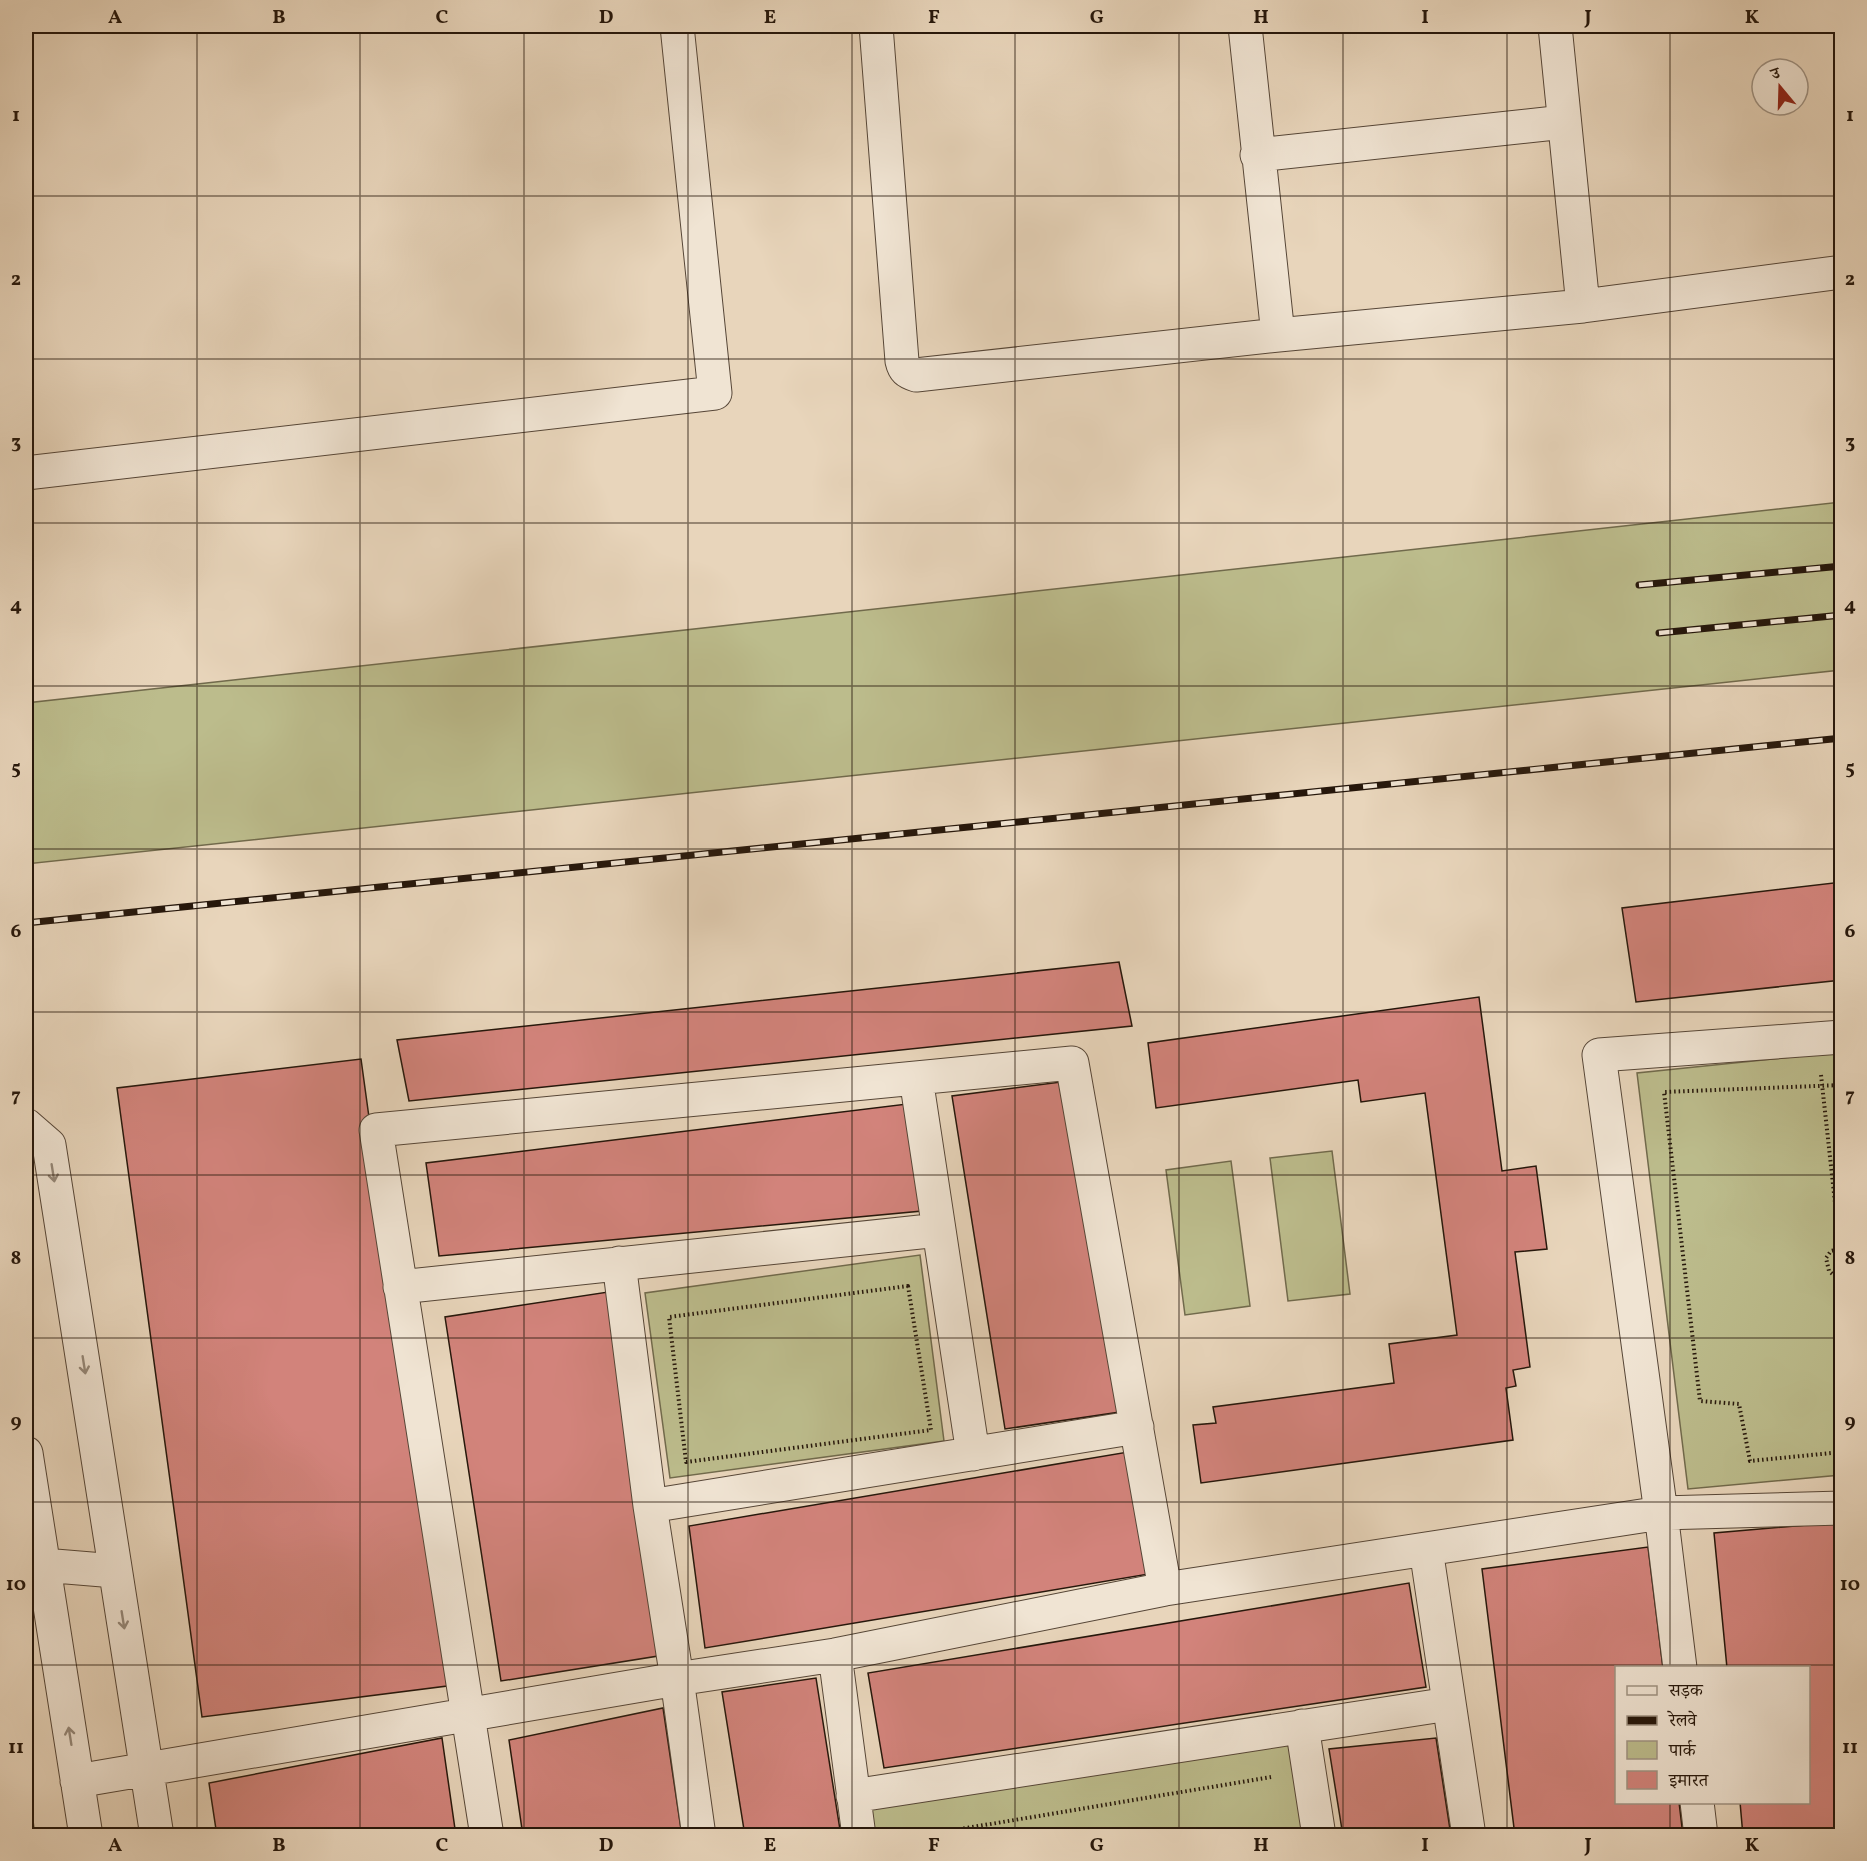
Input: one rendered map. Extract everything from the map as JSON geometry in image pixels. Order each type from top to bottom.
[{"type":"street","points":[[26,473],[715,393],[677,26]]},
{"type":"street","points":[[876,26],[902,361],[908,373],[916,375],[1583,306],[1842,272]]},
{"type":"street","points":[[1245,26],[1278,336]]},
{"type":"street","points":[[1555,26],[1583,306]]},
{"type":"street","points":[[1257,155],[1564,122]]},
{"type":"street","points":[[1680,1666],[1599,1055],[1829,1038]]},
{"type":"street","points":[[487,1836],[376,1130],[1072,1063],[1165,1588]]},
{"type":"street","points":[[916,1078],[973,1454]]},
{"type":"street","points":[[26,1125],[49,1145],[157,1836]]},
{"type":"street","points":[[400,1287],[939,1230]]},
{"type":"street","points":[[619,1263],[650,1506],[699,1836]]},
{"type":"street","points":[[650,1506],[1137,1427]]},
{"type":"street","points":[[26,1453],[34,1567],[86,1836]]},
{"type":"street","points":[[77,1781],[677,1679],[835,1655],[1165,1588],[1661,1513],[1842,1508]]},
{"type":"street","points":[[1426,1549],[1469,1836]]},
{"type":"street","points":[[34,1567],[115,1571]]},
{"type":"street","points":[[835,1655],[859,1836]]},
{"type":"street","points":[[853,1796],[1449,1704]]},
{"type":"street","points":[[1302,1726],[1319,1836]]},
{"type":"street","points":[[1697,1804],[1701,1836]]},
{"type":"path","points":[[1829,1038],[1822,1086],[1841,1248],[1831,1251],[1826,1258],[1829,1271],[1842,1282]]},
{"type":"path","points":[[1842,1085],[1664,1092],[1700,1401],[1739,1404],[1750,1461],[1842,1452]]},
{"type":"path","points":[[908,1286],[932,1430],[686,1462],[669,1317],[908,1286]]},
{"type":"path","points":[[919,1836],[1276,1776]]},
{"type":"green space","points":[[1841,502],[1841,670],[26,864],[26,703]]},
{"type":"green space","points":[[1841,1052],[1841,1475],[1688,1489],[1637,1073]]},
{"type":"green space","points":[[1332,1151],[1350,1294],[1288,1301],[1270,1158]]},
{"type":"green space","points":[[1231,1161],[1250,1306],[1185,1315],[1166,1170]]},
{"type":"green space","points":[[920,1255],[944,1441],[670,1478],[645,1293]]},
{"type":"green space","points":[[1296,1742],[1311,1835],[870,1835],[865,1804]]},
{"type":"green space","points":[[26,1772],[35,1835],[26,1835]]},
{"type":"building","points":[[1842,882],[1842,980],[1636,1002],[1622,908]]},
{"type":"building","points":[[1119,962],[1132,1026],[409,1101],[397,1040]]},
{"type":"building","points":[[1479,997],[1502,1171],[1536,1166],[1547,1249],[1515,1252],[1530,1367],[1513,1370],[1516,1386],[1506,1388],[1513,1440],[1201,1483],[1193,1425],[1216,1423],[1213,1407],[1394,1383],[1389,1344],[1457,1335],[1425,1093],[1361,1102],[1358,1080],[1156,1108],[1148,1043]]},
{"type":"building","points":[[361,1059],[447,1686],[202,1717],[117,1088]]},
{"type":"building","points":[[1061,1082],[1120,1412],[1005,1429],[952,1096]]},
{"type":"building","points":[[907,1104],[922,1211],[439,1256],[426,1163]]},
{"type":"building","points":[[608,1292],[658,1656],[501,1681],[445,1317]]},
{"type":"building","points":[[1128,1452],[1149,1574],[705,1648],[689,1526]]},
{"type":"building","points":[[1842,1522],[1842,1836],[1743,1836],[1740,1804],[1810,1804],[1810,1666],[1727,1666],[1714,1533]]},
{"type":"building","points":[[1648,1547],[1663,1666],[1615,1666],[1615,1804],[1679,1804],[1683,1836],[1515,1836],[1482,1569]]},
{"type":"building","points":[[1409,1583],[1426,1687],[884,1768],[868,1673]]},
{"type":"building","points":[[816,1678],[841,1836],[745,1836],[722,1692]]},
{"type":"building","points":[[663,1708],[682,1836],[523,1836],[509,1740]]},
{"type":"building","points":[[442,1738],[456,1836],[217,1836],[209,1783]]},
{"type":"building","points":[[1436,1738],[1451,1836],[1343,1836],[1329,1749]]},
{"type":"railway","points":[[1639,585],[1842,566]]},
{"type":"railway","points":[[1659,633],[1842,615]]},
{"type":"railway","points":[[26,923],[1842,738]]}]
